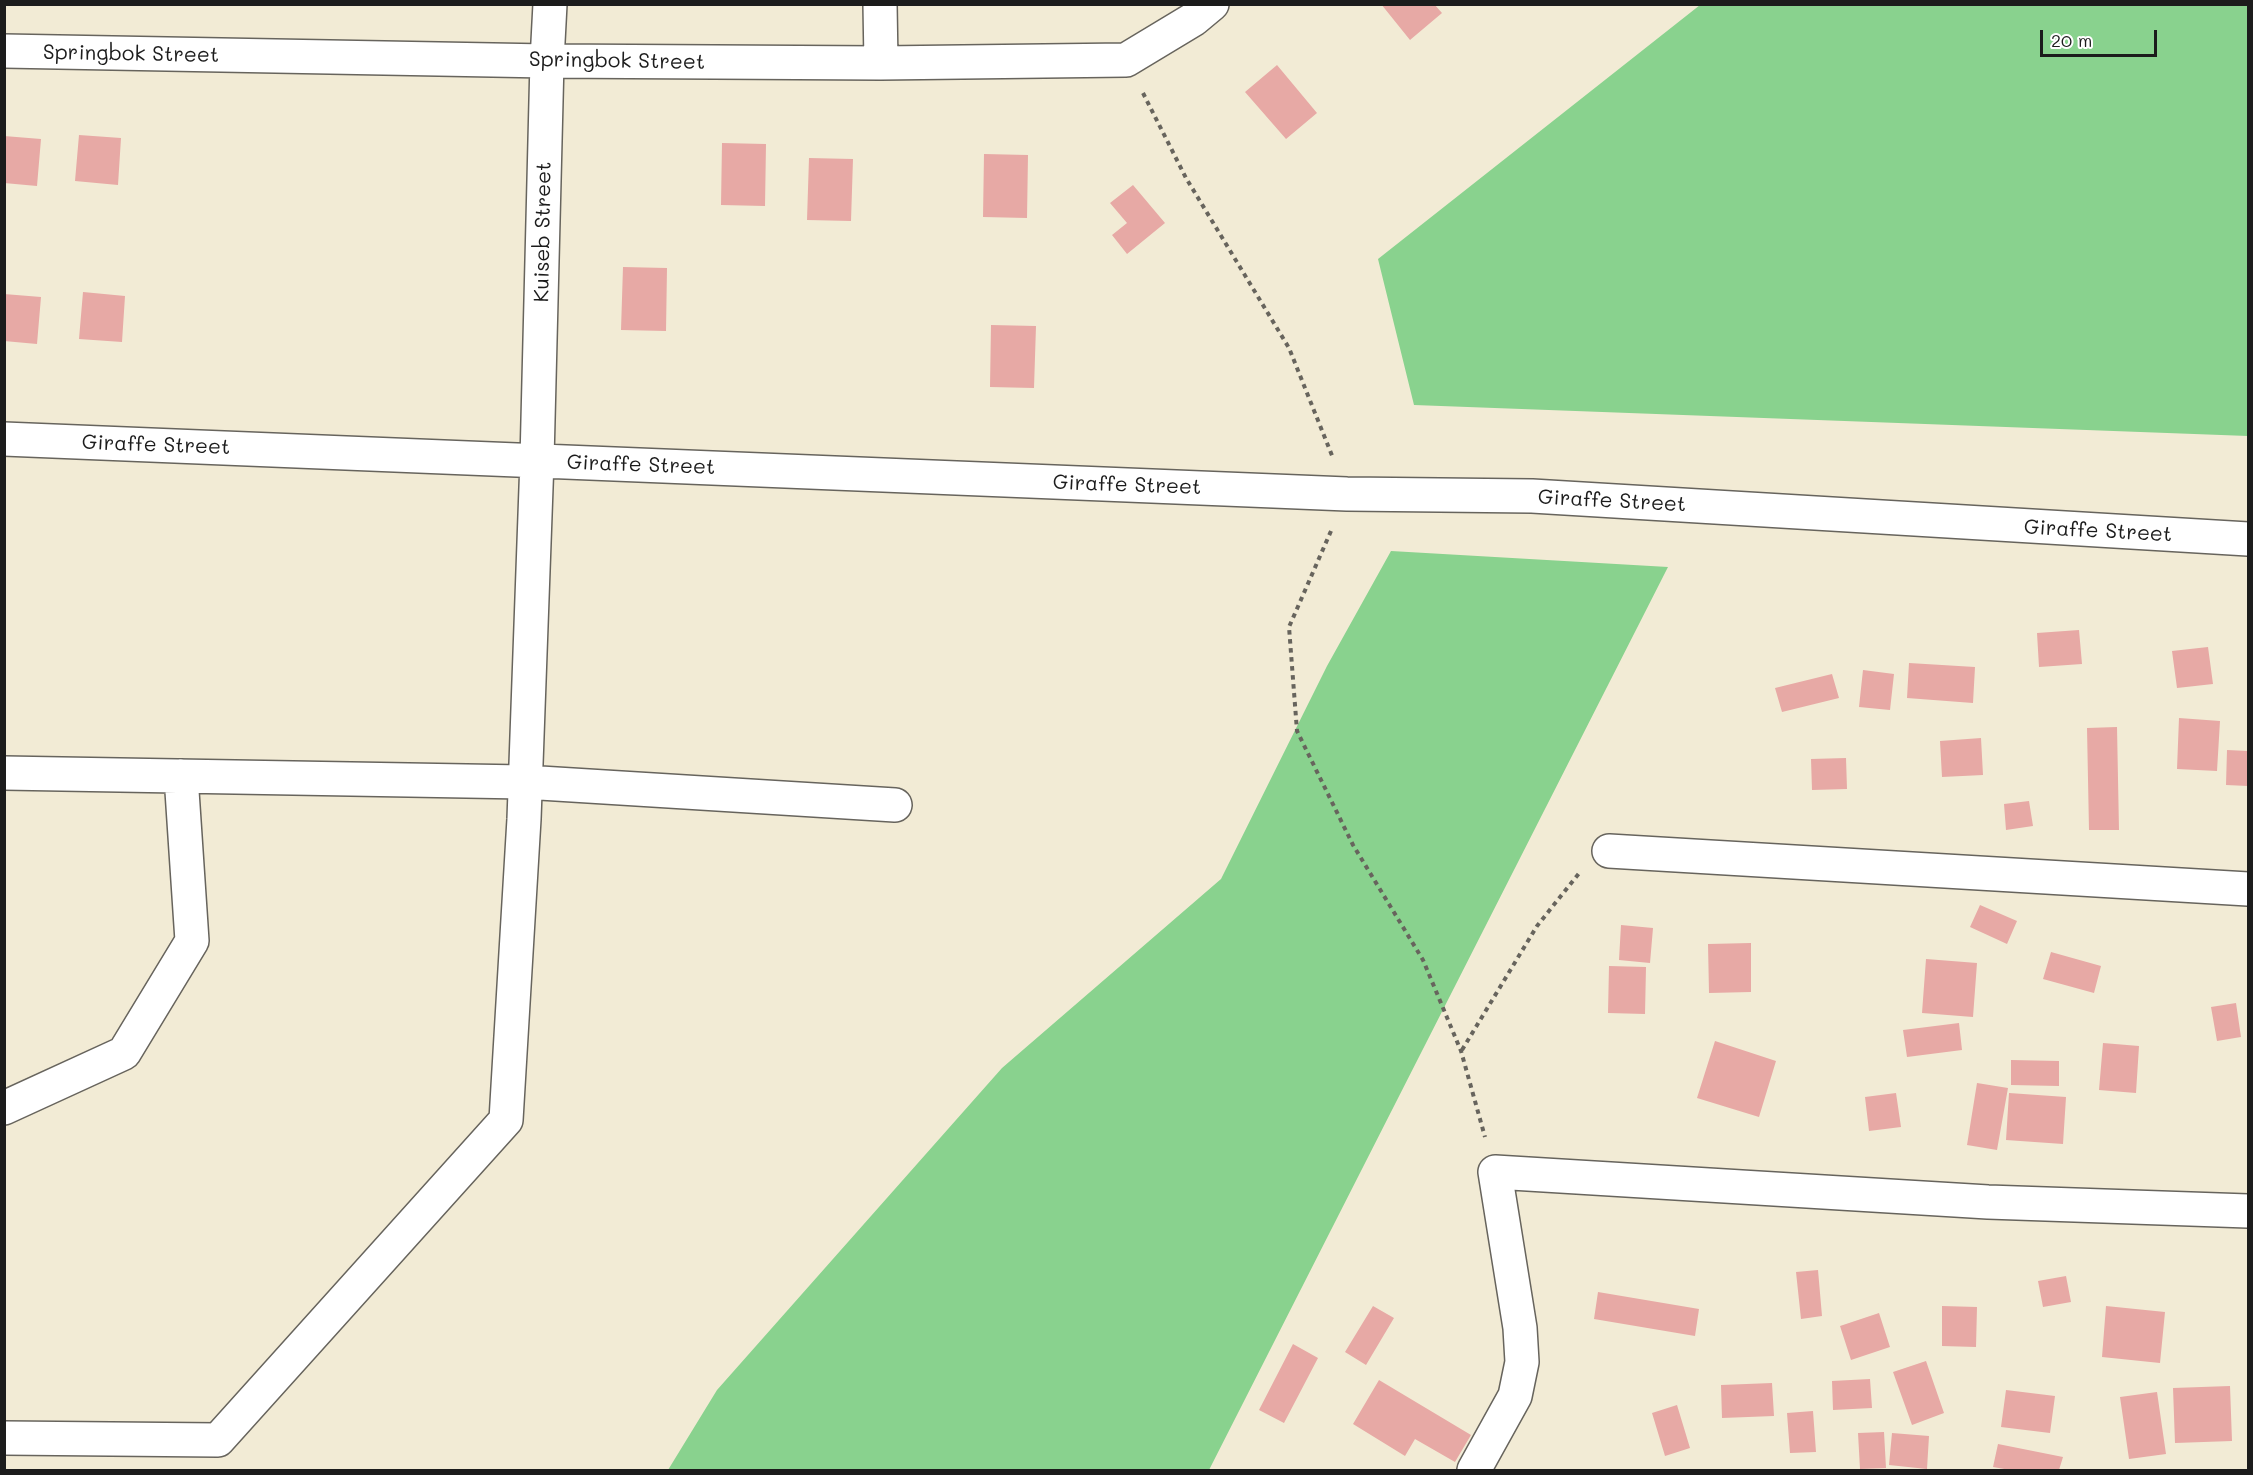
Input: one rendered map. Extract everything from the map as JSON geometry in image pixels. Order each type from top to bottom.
[{"type":"street","name":"Kuiseb Street","points":[[4,1438],[218,1440],[506,1120],[524,782],[537,460],[550,4]]},
{"type":"street","points":[[880,4],[881,63]]},
{"type":"street","points":[[1126,60],[1194,18],[1212,4]]},
{"type":"street","name":"Springbok Street","points":[[4,51],[547,61],[881,63],[1126,60]]},
{"type":"street","name":"Giraffe Street","points":[[4,438],[1347,494],[1532,496],[2248,539]]},
{"type":"street","points":[[4,773],[524,782],[896,805]]},
{"type":"street","points":[[4,1108],[124,1053],[192,941],[182,776]]},
{"type":"street","points":[[1609,851],[2248,889]]},
{"type":"street","points":[[1474,1470],[1515,1396],[1522,1362],[1520,1328],[1495,1172],[1988,1202],[2248,1211]]},
{"type":"path","points":[[1126,60],[1186,178],[1289,348],[1347,494],[1289,627],[1297,731],[1353,845],[1423,960],[1461,1051],[1495,1172]]},
{"type":"path","points":[[1461,1051],[1537,926],[1580,871],[1609,851]]},
{"type":"green space","points":[[1700,5],[2248,5],[2248,436],[1414,405],[1378,259]]},
{"type":"green space","points":[[1391,551],[1668,567],[1209,1470],[668,1470],[717,1390],[1002,1068],[1221,879],[1327,666]]},
{"type":"building","points":[[1381,4],[1434,4],[1442,13],[1410,40]]},
{"type":"building","points":[[1277,65],[1317,113],[1286,139],[1245,92]]},
{"type":"building","points":[[79,135],[121,138],[118,185],[75,181]]},
{"type":"building","points":[[4,136],[41,139],[37,186],[4,183]]},
{"type":"building","points":[[722,143],[766,144],[765,206],[721,205]]},
{"type":"building","points":[[984,154],[1028,155],[1027,218],[983,217]]},
{"type":"building","points":[[809,158],[853,159],[851,221],[807,220]]},
{"type":"building","points":[[1133,185],[1165,223],[1127,254],[1112,235],[1127,223],[1110,203]]},
{"type":"building","points":[[623,267],[667,268],[666,331],[621,330]]},
{"type":"building","points":[[83,292],[125,296],[122,342],[79,339]]},
{"type":"building","points":[[4,294],[41,297],[37,344],[4,341]]},
{"type":"building","points":[[991,325],[1036,326],[1034,388],[990,387]]},
{"type":"building","points":[[2079,630],[2082,664],[2039,667],[2037,633]]},
{"type":"building","points":[[2208,647],[2213,684],[2177,688],[2172,651]]},
{"type":"building","points":[[1909,663],[1975,667],[1973,703],[1907,698]]},
{"type":"building","points":[[1863,670],[1894,674],[1890,710],[1859,707]]},
{"type":"building","points":[[1832,674],[1839,698],[1782,712],[1775,688]]},
{"type":"building","points":[[2179,718],[2220,721],[2217,771],[2177,769]]},
{"type":"building","points":[[2117,727],[2119,830],[2089,830],[2087,728]]},
{"type":"building","points":[[1981,738],[1983,775],[1942,777],[1940,741]]},
{"type":"building","points":[[2227,750],[2248,751],[2248,786],[2226,785]]},
{"type":"building","points":[[1846,758],[1847,789],[1812,790],[1811,759]]},
{"type":"building","points":[[2029,801],[2033,826],[2006,830],[2004,804]]},
{"type":"building","points":[[1980,905],[2017,921],[2007,944],[1970,927]]},
{"type":"building","points":[[1621,925],[1653,928],[1650,963],[1619,960]]},
{"type":"building","points":[[1751,943],[1751,992],[1709,993],[1708,944]]},
{"type":"building","points":[[2051,952],[2101,966],[2094,993],[2043,979]]},
{"type":"building","points":[[1926,959],[1977,963],[1973,1017],[1922,1013]]},
{"type":"building","points":[[1609,966],[1646,967],[1645,1014],[1608,1013]]},
{"type":"building","points":[[2236,1003],[2241,1037],[2217,1041],[2211,1007]]},
{"type":"building","points":[[1959,1023],[1962,1050],[1907,1057],[1903,1030]]},
{"type":"building","points":[[1715,1041],[1776,1061],[1759,1117],[1697,1098]]},
{"type":"building","points":[[2103,1043],[2139,1046],[2136,1093],[2099,1090]]},
{"type":"building","points":[[2011,1060],[2059,1061],[2059,1086],[2011,1085]]},
{"type":"building","points":[[1977,1083],[2008,1088],[1997,1150],[1967,1145]]},
{"type":"building","points":[[1896,1093],[1901,1127],[1869,1131],[1865,1097]]},
{"type":"building","points":[[2009,1093],[2066,1097],[2063,1144],[2006,1140]]},
{"type":"building","points":[[1818,1270],[1822,1316],[1801,1319],[1796,1272]]},
{"type":"building","points":[[2066,1276],[2071,1302],[2043,1307],[2038,1281]]},
{"type":"building","points":[[1598,1292],[1699,1309],[1695,1336],[1594,1319]]},
{"type":"building","points":[[1373,1306],[1394,1318],[1366,1365],[1345,1352]]},
{"type":"building","points":[[1942,1306],[1977,1307],[1976,1347],[1942,1346]]},
{"type":"building","points":[[2106,1306],[2165,1312],[2160,1363],[2102,1357]]},
{"type":"building","points":[[1879,1313],[1890,1347],[1851,1360],[1840,1326]]},
{"type":"building","points":[[1293,1344],[1318,1358],[1284,1423],[1259,1410]]},
{"type":"building","points":[[1926,1361],[1944,1413],[1912,1425],[1893,1372]]},
{"type":"building","points":[[1870,1379],[1872,1408],[1833,1410],[1832,1381]]},
{"type":"building","points":[[1379,1380],[1471,1435],[1455,1462],[1415,1439],[1405,1456],[1353,1424]]},
{"type":"building","points":[[1772,1383],[1774,1416],[1722,1418],[1721,1385]]},
{"type":"building","points":[[2230,1386],[2232,1441],[2175,1443],[2173,1388]]},
{"type":"building","points":[[2006,1390],[2055,1396],[2050,1433],[2001,1427]]},
{"type":"building","points":[[2157,1392],[2166,1454],[2129,1459],[2120,1397]]},
{"type":"building","points":[[1677,1405],[1690,1448],[1665,1456],[1652,1413]]},
{"type":"building","points":[[1813,1411],[1816,1452],[1790,1453],[1787,1413]]},
{"type":"building","points":[[1884,1432],[1886,1468],[1860,1469],[1858,1433]]},
{"type":"building","points":[[1892,1433],[1929,1436],[1927,1469],[1889,1465]]},
{"type":"building","points":[[1998,1444],[2063,1457],[2059,1470],[2010,1470],[1993,1467]]}]
